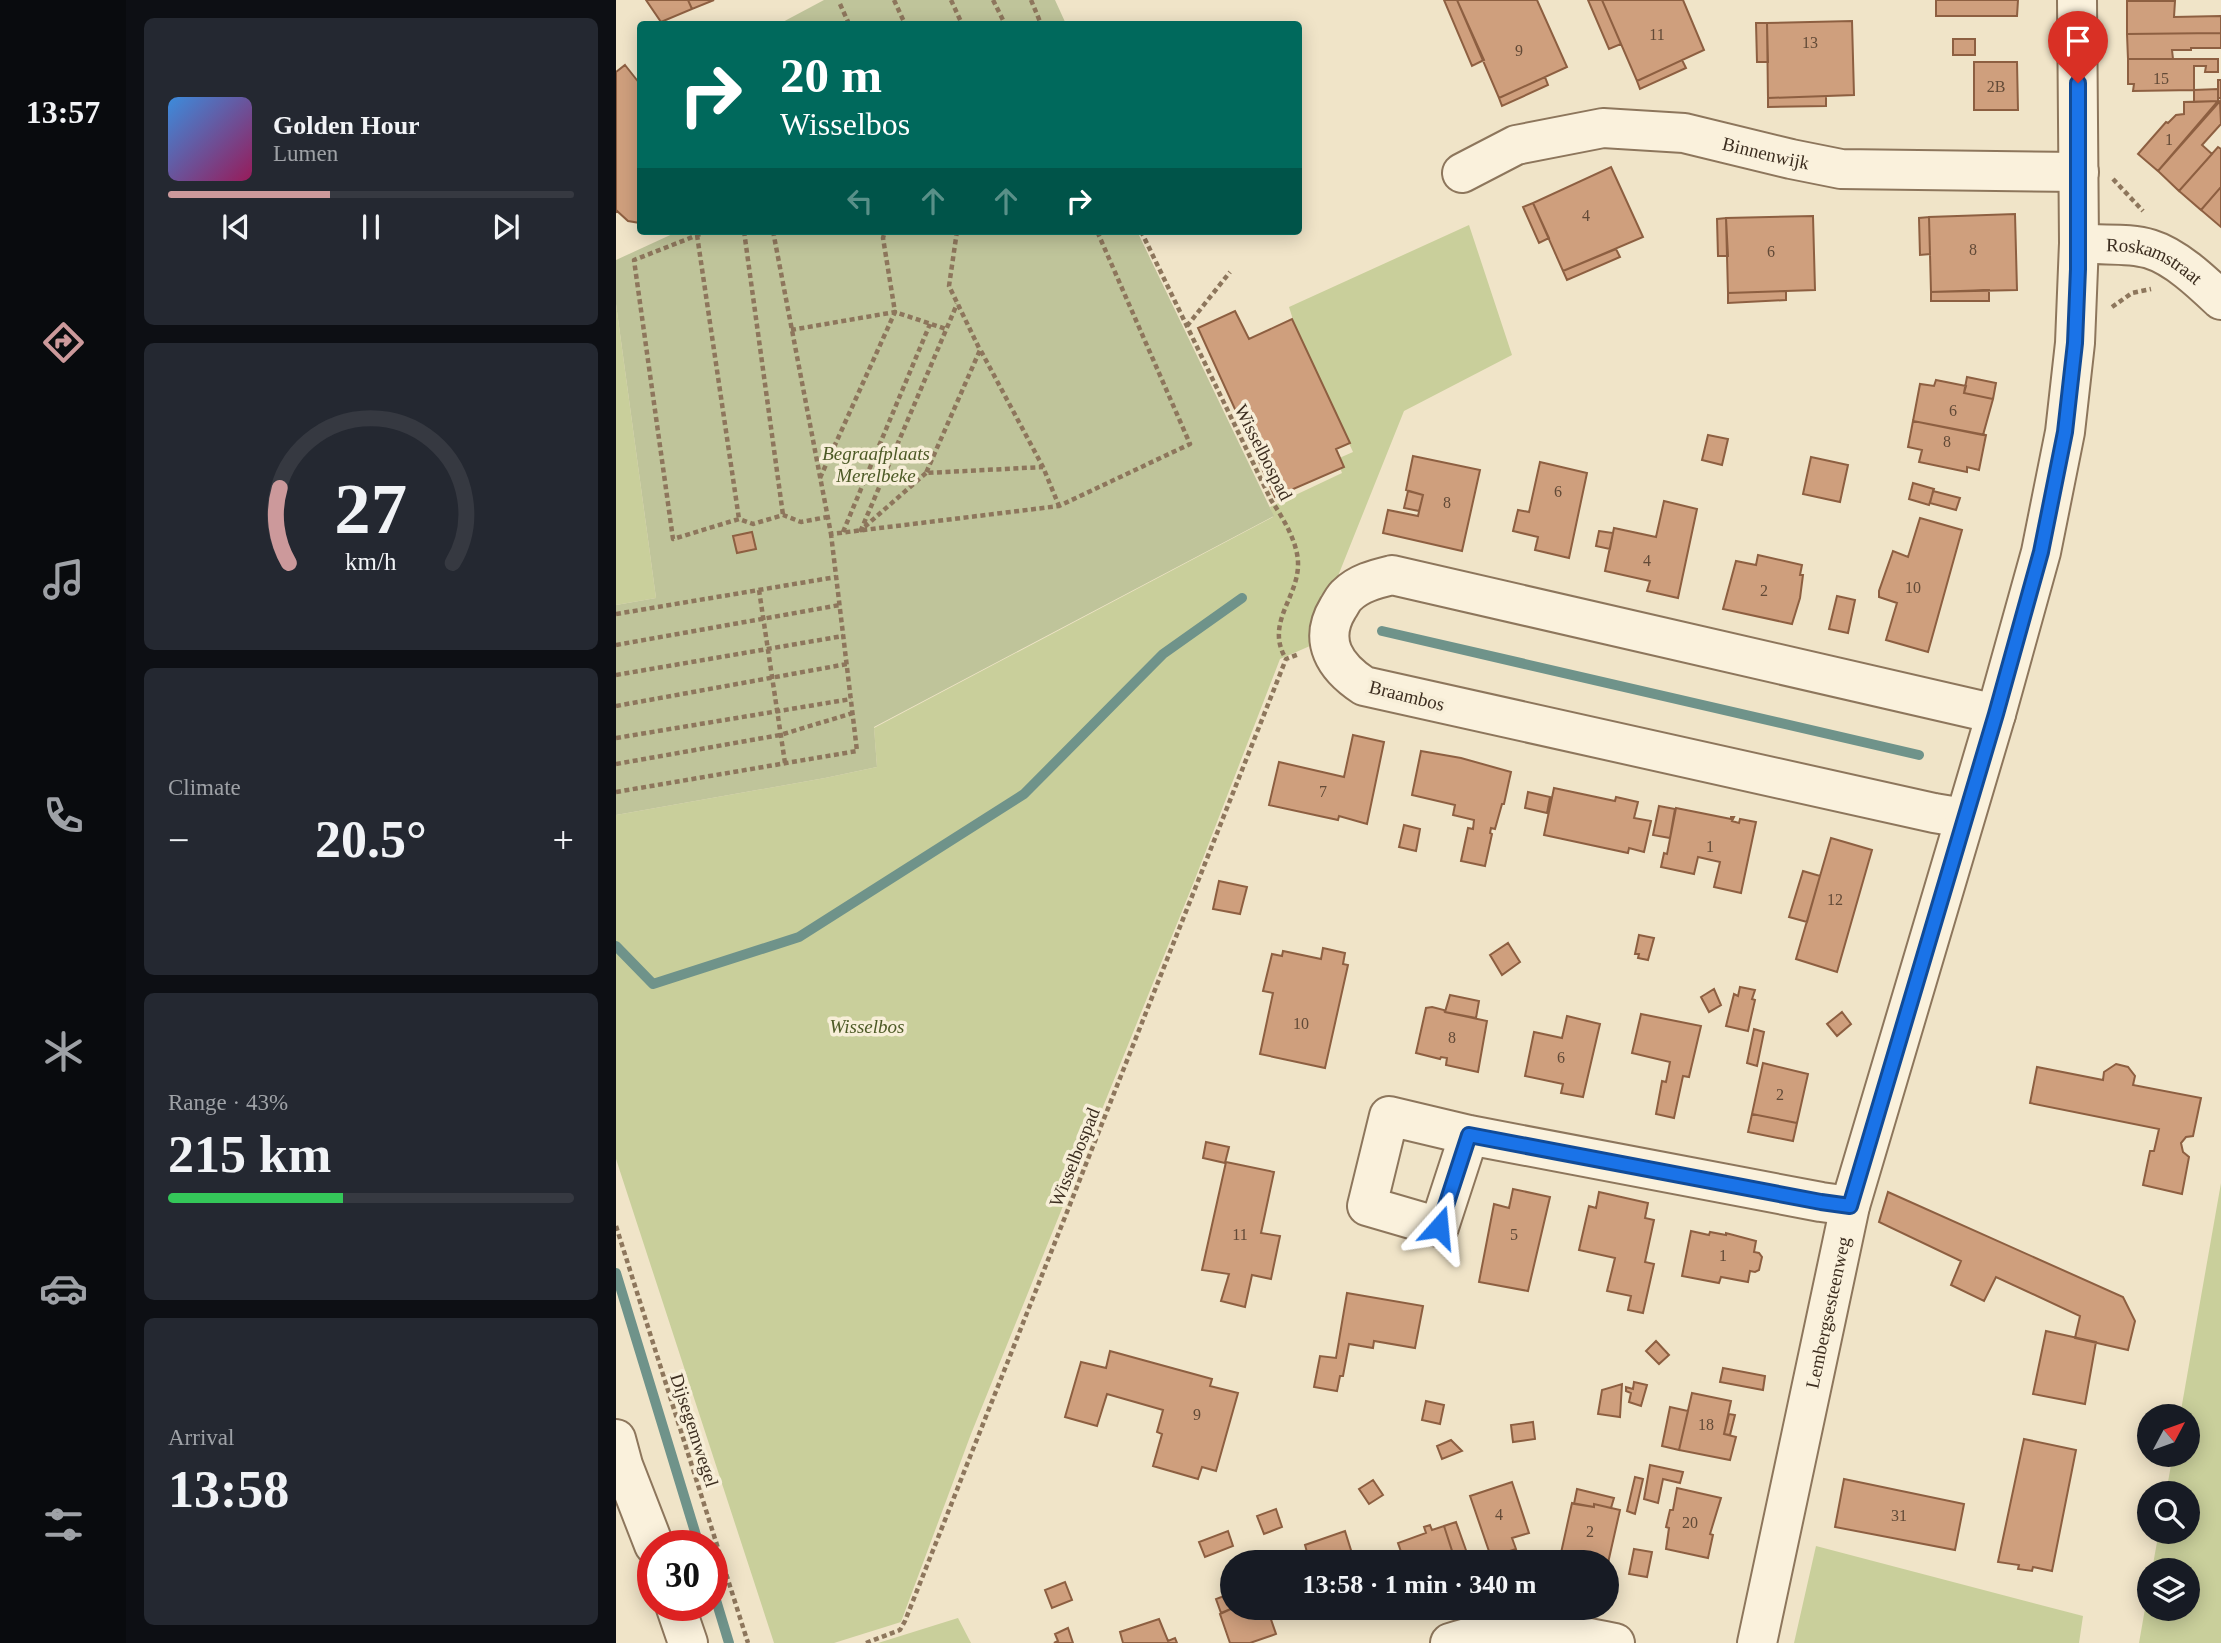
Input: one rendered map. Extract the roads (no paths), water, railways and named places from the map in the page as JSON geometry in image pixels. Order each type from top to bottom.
[{"type":"street","name":"Lembergsesteenweg","points":[[1757,1643],[1850,1206],[1996,714],[2041,552],[2063,445],[2076,320],[2079,172],[2077,0]]},
{"type":"street","name":"Binnenwijk","points":[[1462,173],[1516,145],[1603,128],[1684,133],[1841,169],[2079,172]]},
{"type":"street","name":"Roskamstraat","points":[[2078,243],[2151,249],[2191,272],[2221,300]]},
{"type":"street","name":"Braambos","points":[[1964,818],[1364,686],[1338,663],[1330,647],[1332,619],[1346,595],[1371,580],[1392,575],[1996,714]]},
{"type":"street","points":[[1469,1135],[1850,1206]]},
{"type":"street","points":[[616,1439],[648,1530]]},
{"type":"street","points":[[680,1621],[688,1643]]},
{"type":"street","points":[[1450,1643],[1463,1638],[1522,1632],[1587,1637],[1615,1643]]},
{"type":"waterway","points":[[616,946],[653,984],[799,937],[1024,794],[1163,654],[1242,598]]},
{"type":"waterway","points":[[1382,631],[1919,755]]},
{"type":"waterway","points":[[616,1273],[694,1530]]},
{"type":"waterway","points":[[722,1621],[729,1643]]},
{"type":"park label","name":"Begraafplaats Merelbeke","points":[[876,464]]},
{"type":"park label","name":"Wisselbos","points":[[867,1026]]}]
